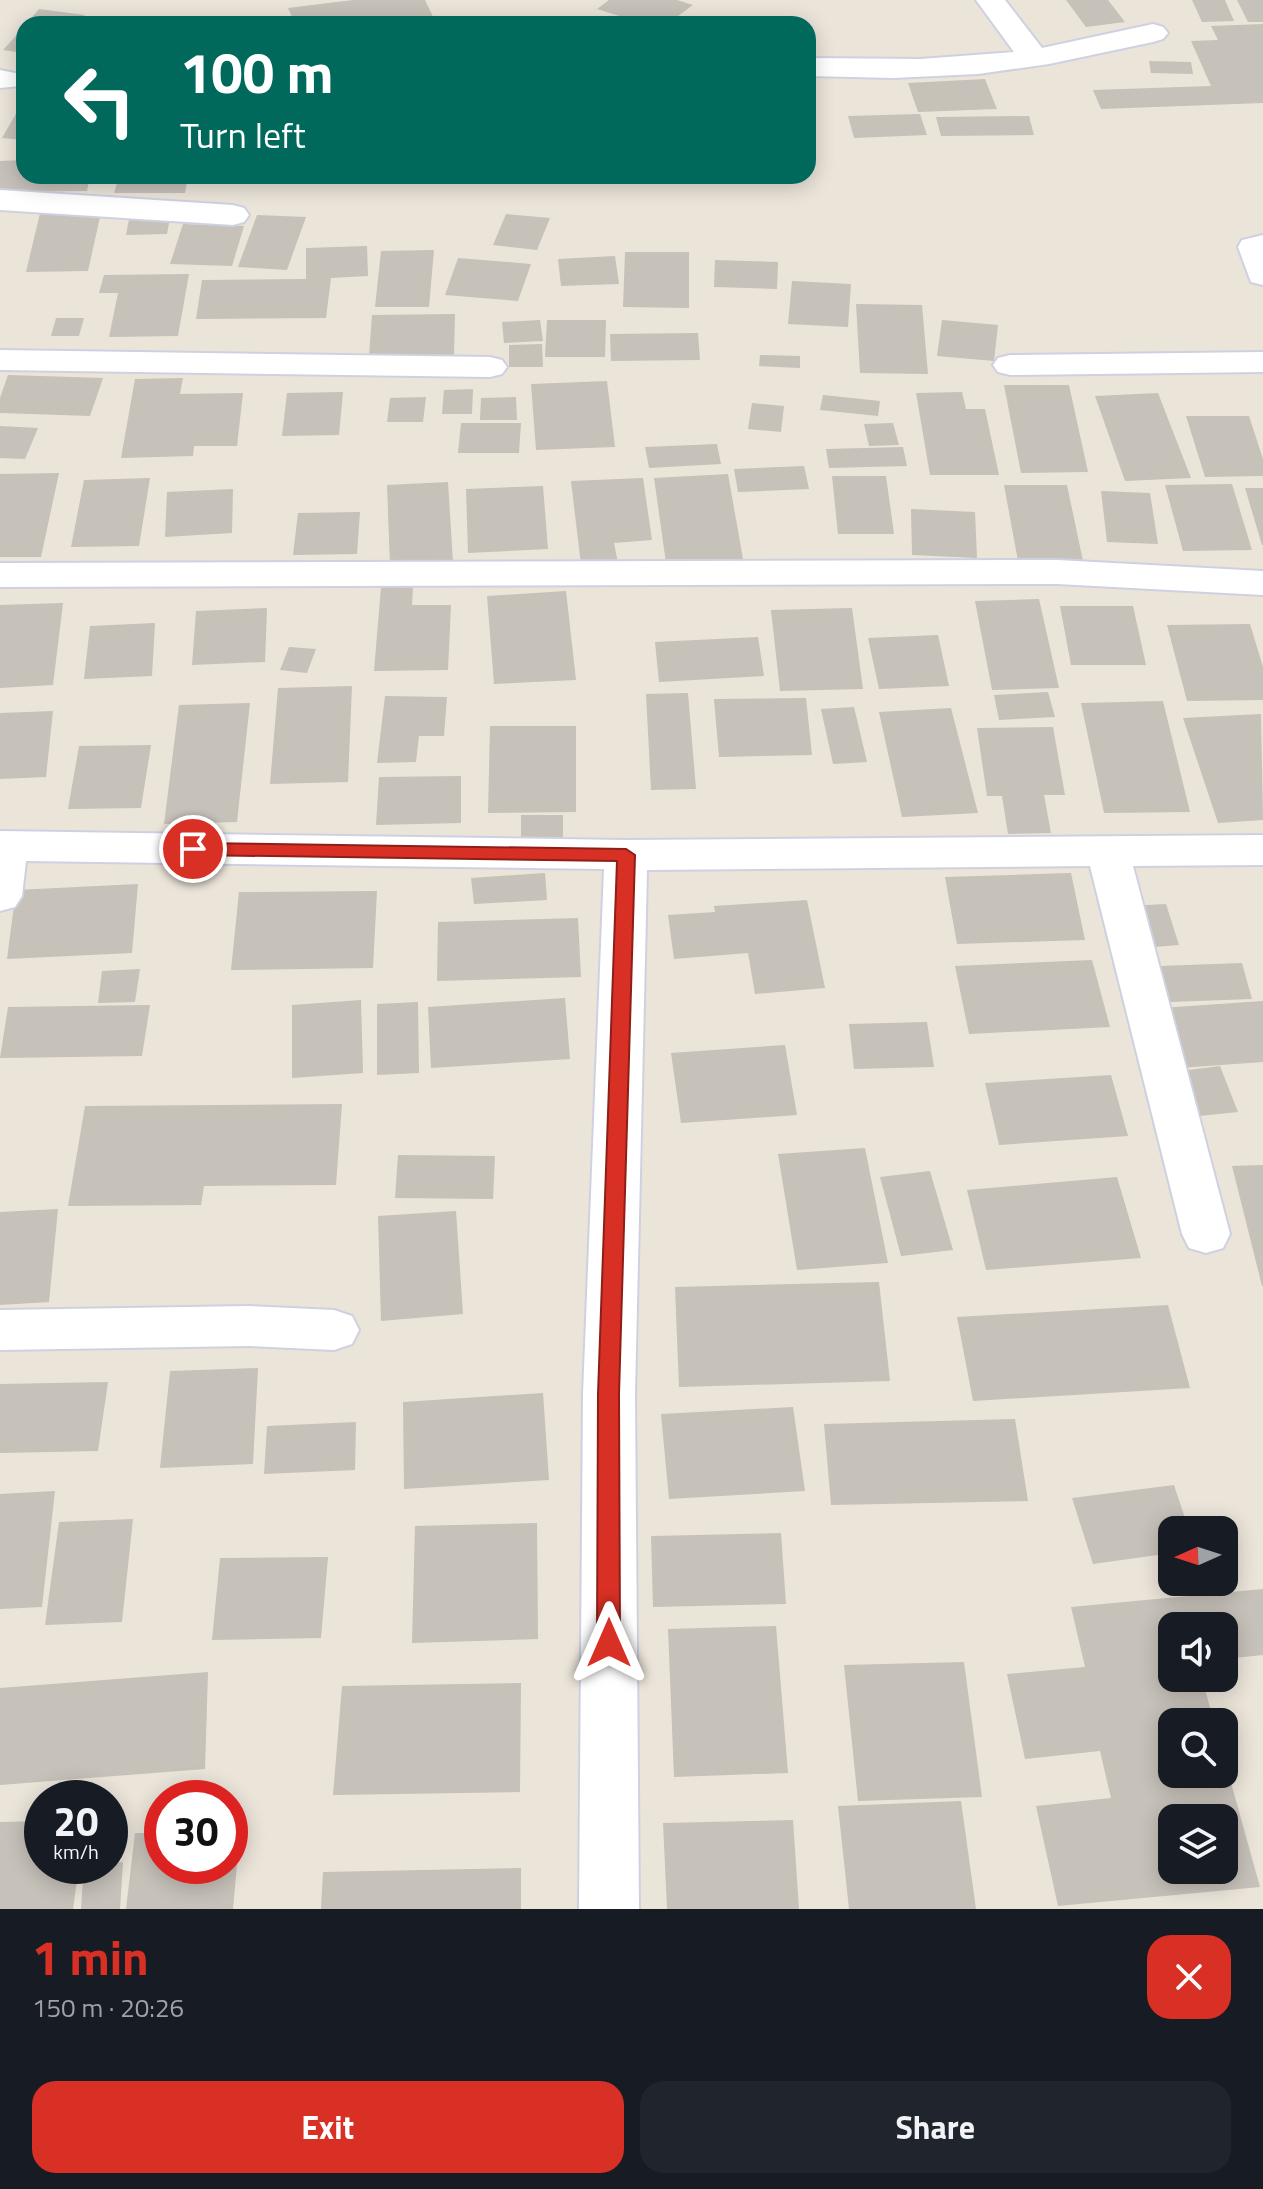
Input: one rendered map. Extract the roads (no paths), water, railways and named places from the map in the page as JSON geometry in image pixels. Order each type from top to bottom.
[{"type":"street","points":[[990,0],[1034,58]]},
{"type":"street","points":[[816,67],[883,70],[1034,58],[1153,33]]},
{"type":"street","points":[[0,200],[233,215]]},
{"type":"street","points":[[1263,245],[1254,247],[1263,275]]},
{"type":"street","points":[[0,360],[490,367]]},
{"type":"street","points":[[1010,365],[1263,362]]},
{"type":"street","points":[[0,575],[1057,572],[1263,583]]},
{"type":"street","points":[[0,896],[4,846],[626,855],[1263,850]]},
{"type":"street","points":[[1108,852],[1206,1234]]},
{"type":"street","points":[[609,1909],[609,1394],[626,855]]},
{"type":"street","points":[[0,1330],[249,1326],[334,1330]]}]
